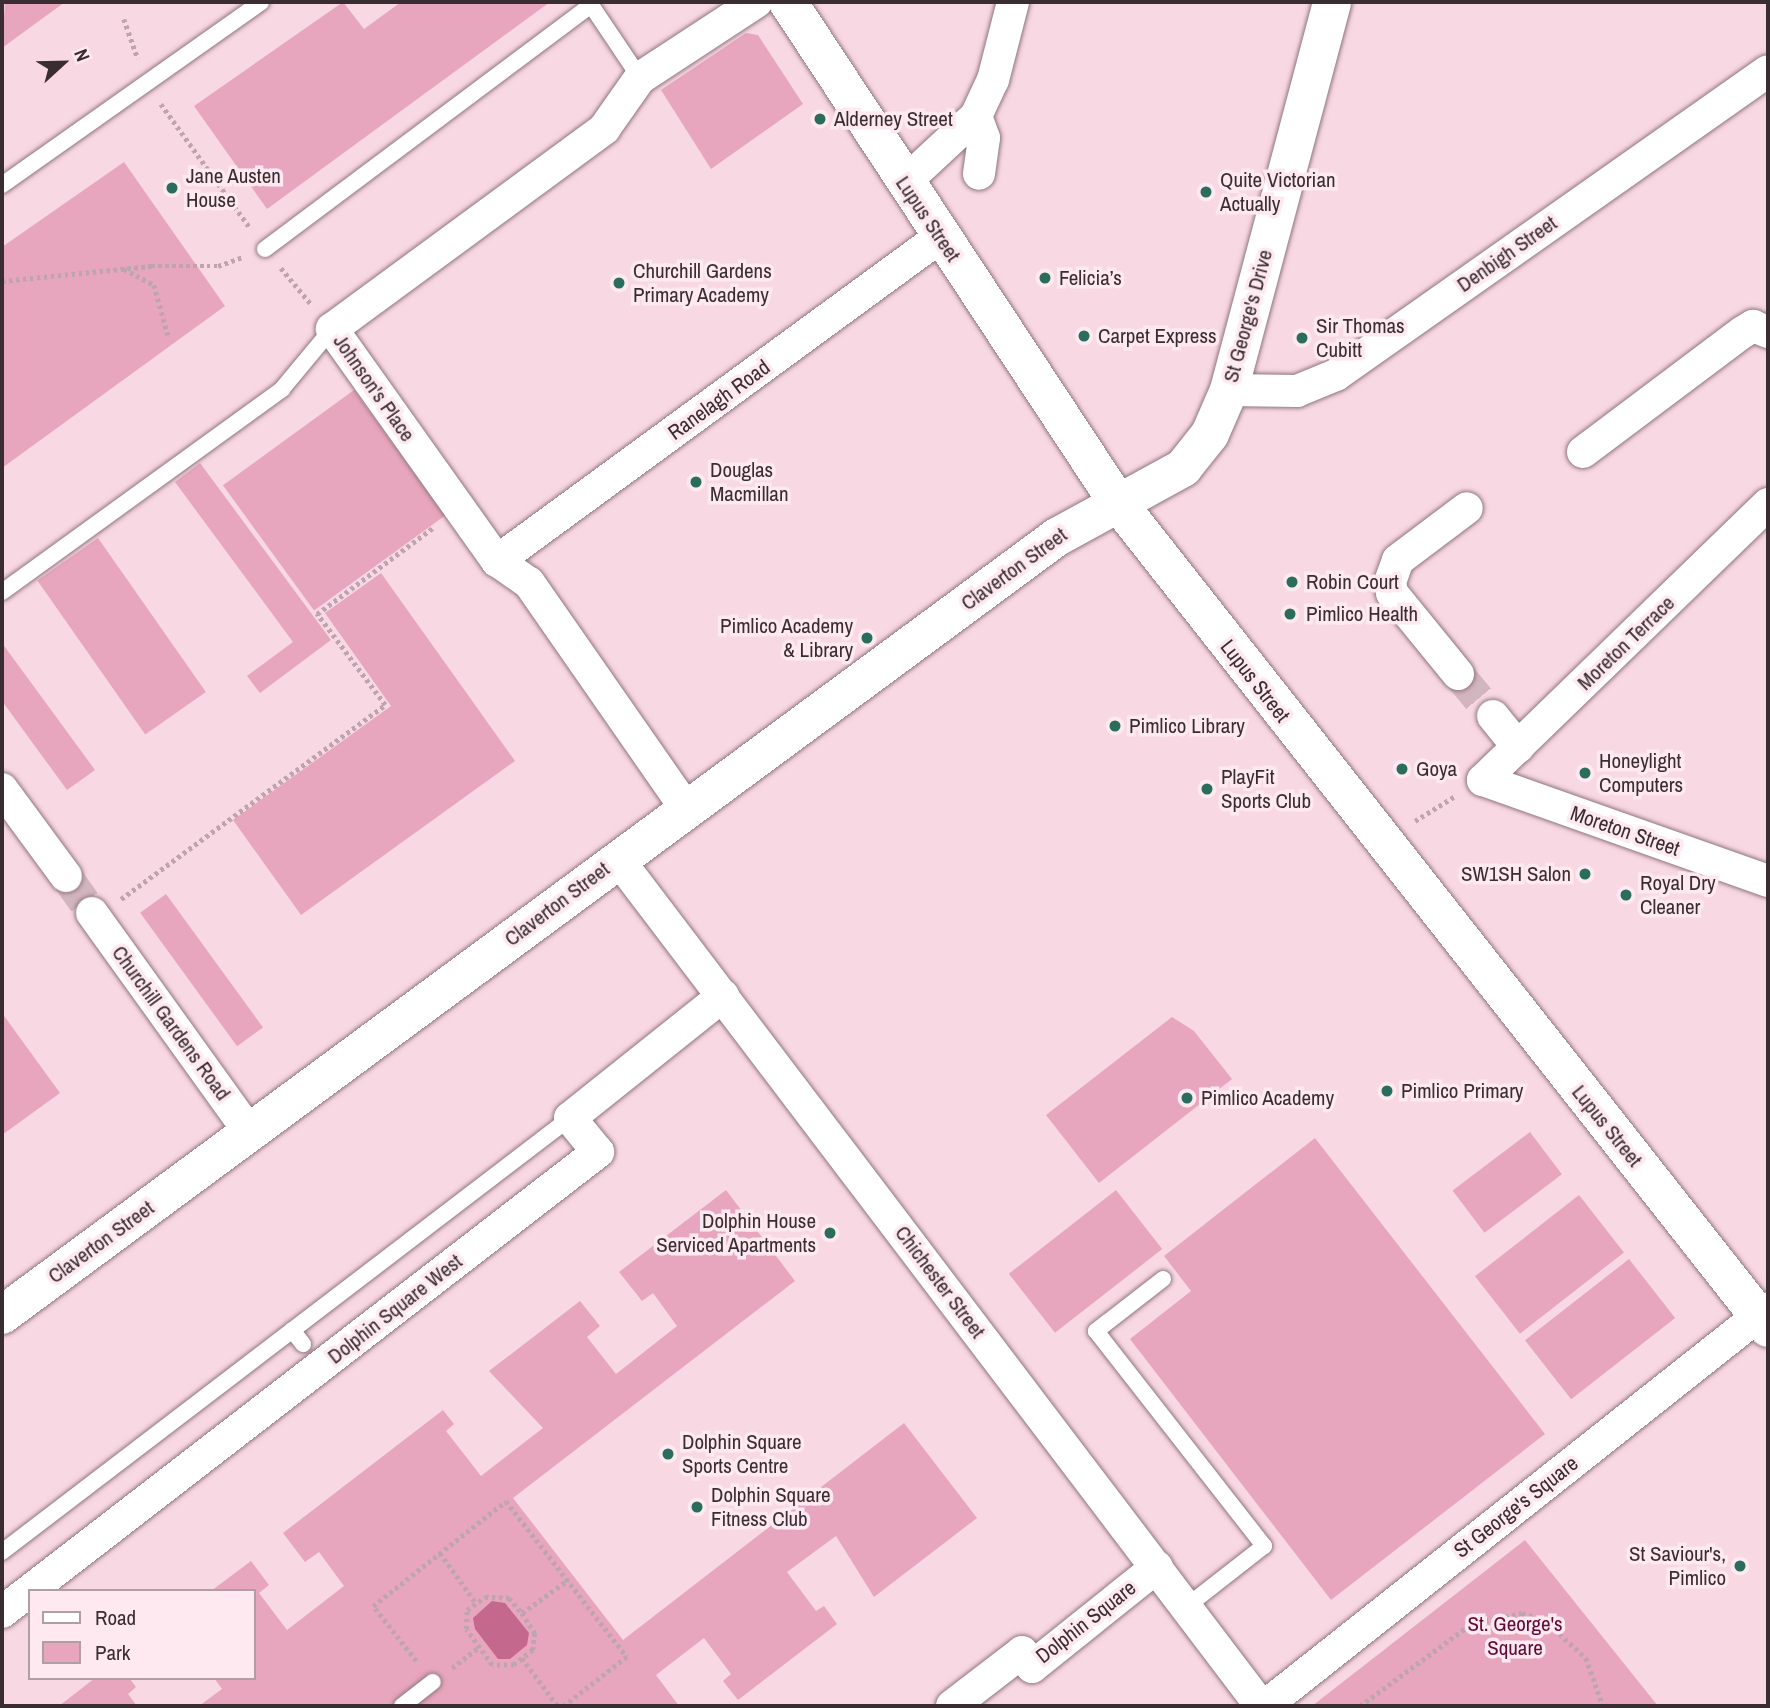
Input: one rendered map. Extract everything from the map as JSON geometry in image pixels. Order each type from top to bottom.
[{"type":"street","name":"Johnson's Place","points":[[687,810],[529,583],[497,561],[332,329],[604,129],[640,78],[756,2]]},
{"type":"street","name":"Lupus Street","points":[[788,2],[904,183],[1118,503],[1383,844],[1765,1317]]},
{"type":"street","points":[[904,183],[976,116],[993,80],[1013,2]]},
{"type":"street","name":"St George's Drive","points":[[1118,503],[1183,468],[1210,433],[1229,390],[1332,2]]},
{"type":"street","name":"Denbigh Street","points":[[1229,390],[1297,391],[1336,375],[1768,71]]},
{"type":"street","points":[[976,116],[984,138],[979,174]]},
{"type":"street","name":"Ranelagh Road","points":[[497,561],[940,237]]},
{"type":"street","points":[[1583,452],[1743,332],[1754,327],[1768,332]]},
{"type":"street","name":"Claverton Street","points":[[2,1315],[1057,537],[1118,503]]},
{"type":"street","name":"Moreton Terrace","points":[[1483,780],[1768,504]]},
{"type":"street","points":[[1458,674],[1392,593],[1390,582],[1398,560],[1467,508]]},
{"type":"street","points":[[1493,716],[1518,747]]},
{"type":"street","name":"Moreton Street","points":[[1483,780],[1768,881]]},
{"type":"street","points":[[3,792],[66,876]]},
{"type":"street","name":"Chichester Street","points":[[618,859],[1263,1706]]},
{"type":"street","name":"Churchill Gardens Road","points":[[94,915],[250,1133]]},
{"type":"street","points":[[570,1118],[723,996]]},
{"type":"street","name":"Dolphin Square West","points":[[32,1589],[598,1152],[570,1118]]},
{"type":"street","name":"St George's Square","points":[[1263,1706],[1765,1317]]},
{"type":"street","name":"Dolphin Square","points":[[952,1706],[1022,1652],[1032,1667],[1157,1567]]},
{"type":"street","name":"Dolphin Square West","points":[[2,1612],[28,1592]]},
{"type":"lane","points":[[2,185],[261,2]]},
{"type":"lane","points":[[265,249],[590,3],[640,78]]},
{"type":"lane","points":[[2,592],[282,389],[332,329]]},
{"type":"lane","points":[[2,1552],[570,1118]]},
{"type":"lane","points":[[1163,1279],[1096,1331],[1264,1546],[1186,1607]]},
{"type":"lane","points":[[292,1330],[303,1344]]},
{"type":"lane","points":[[402,1706],[433,1682]]},
{"type":"path","points":[[124,19],[146,83],[265,249],[332,329]]},
{"type":"path","points":[[2,281],[123,268],[218,266],[265,249]]},
{"type":"path","points":[[123,268],[154,285],[168,335]]},
{"type":"path","points":[[94,915],[386,705],[317,614],[459,508]]},
{"type":"path","points":[[1383,844],[1483,780]]},
{"type":"path","points":[[479,1647],[433,1682],[373,1606],[506,1501],[627,1657],[564,1706]]},
{"type":"path","points":[[440,1553],[476,1603]]},
{"type":"path","points":[[522,1613],[568,1580]]},
{"type":"path","points":[[485,1597],[509,1598],[522,1613],[535,1633],[533,1650],[522,1658],[492,1665],[466,1629],[467,1610],[485,1597]]},
{"type":"path","points":[[1360,1706],[1471,1623],[1522,1613],[1544,1620],[1586,1658],[1603,1706]]},
{"type":"path","points":[[522,1658],[558,1706]]},
{"type":"green space","points":[[5,2],[65,2],[2,48]]},
{"type":"green space","points":[[343,2],[364,29],[401,2],[550,2],[267,209],[194,106]]},
{"type":"green space","points":[[746,33],[758,35],[803,104],[711,169],[661,90]]},
{"type":"green space","points":[[124,162],[225,306],[2,468],[2,247]]},
{"type":"green space","points":[[354,390],[445,515],[314,611],[223,485]]},
{"type":"green space","points":[[200,463],[331,640],[260,693],[247,676],[293,642],[175,482]]},
{"type":"green space","points":[[98,538],[206,692],[145,734],[37,580]]},
{"type":"green space","points":[[381,573],[515,761],[301,915],[233,820],[391,706],[325,613]]},
{"type":"green space","points":[[2,643],[95,770],[67,790],[2,701]]},
{"type":"green space","points":[[166,894],[263,1027],[237,1046],[140,913]]},
{"type":"green space","points":[[2,1013],[60,1093],[2,1135]]},
{"type":"green space","points":[[1172,1017],[1194,1031],[1232,1079],[1099,1183],[1046,1115]]},
{"type":"green space","points":[[1530,1132],[1562,1174],[1484,1233],[1453,1190]]},
{"type":"green space","points":[[1315,1138],[1545,1434],[1331,1600],[1130,1339],[1191,1291],[1164,1256]]},
{"type":"green space","points":[[726,1190],[795,1281],[513,1498],[623,1640],[904,1423],[977,1518],[874,1597],[836,1536],[787,1572],[816,1611],[824,1606],[837,1624],[738,1700],[723,1681],[731,1674],[704,1638],[656,1675],[679,1706],[199,1706],[222,1689],[215,1680],[256,1680],[256,1589],[214,1589],[251,1561],[269,1585],[259,1593],[287,1630],[344,1586],[319,1552],[305,1562],[283,1533],[443,1410],[454,1424],[446,1431],[481,1476],[543,1428],[489,1371],[580,1301],[600,1326],[587,1337],[616,1374],[677,1326],[653,1293],[642,1301],[619,1272]]},
{"type":"green space","points":[[1116,1190],[1162,1249],[1055,1333],[1009,1274]]},
{"type":"green space","points":[[1579,1195],[1624,1253],[1520,1334],[1475,1276]]},
{"type":"green space","points":[[1629,1259],[1675,1318],[1571,1399],[1525,1340]]},
{"type":"green space","name":"St. George's Square","points":[[1525,1540],[1658,1706],[1312,1706]]},
{"type":"green space","points":[[92,1680],[131,1680],[136,1687],[128,1694],[137,1706],[59,1706]]},
{"type":"shaded area","points":[[492,1601],[505,1603],[529,1633],[527,1645],[510,1659],[498,1659],[475,1629],[473,1618]]},
{"type":"tunnel","points":[[1458,674],[1493,716]]},
{"type":"tunnel","points":[[66,876],[92,913]]},
{"type":"place","name":"Alderney Street","points":[[820,119]]},
{"type":"place","name":"Jane Austen House","points":[[172,188]]},
{"type":"place","name":"Quite Victorian Actually","points":[[1206,192]]},
{"type":"place","name":"Felicia’s","points":[[1045,278]]},
{"type":"place","name":"Churchill Gardens Primary Academy","points":[[619,283]]},
{"type":"place","name":"Carpet Express","points":[[1084,336]]},
{"type":"place","name":"Sir Thomas Cubitt","points":[[1302,338]]},
{"type":"place","name":"Douglas Macmillan","points":[[696,482]]},
{"type":"place","name":"Robin Court","points":[[1292,582]]},
{"type":"place","name":"Pimlico Health","points":[[1290,614]]},
{"type":"place","name":"Pimlico Academy & Library","points":[[867,638]]},
{"type":"place","name":"Pimlico Library","points":[[1115,726]]},
{"type":"place","name":"Goya","points":[[1402,769]]},
{"type":"place","name":"Honeylight Computers","points":[[1585,773]]},
{"type":"place","name":"PlayFit Sports Club","points":[[1207,789]]},
{"type":"place","name":"SW1SH Salon","points":[[1585,874]]},
{"type":"place","name":"Royal Dry Cleaner","points":[[1626,895]]},
{"type":"place","name":"Pimlico Primary","points":[[1387,1091]]},
{"type":"place","name":"Pimlico Academy","points":[[1187,1098]]},
{"type":"place","name":"Dolphin House Serviced Apartments","points":[[830,1233]]},
{"type":"place","name":"Dolphin Square Sports Centre","points":[[668,1454]]},
{"type":"place","name":"Dolphin Square Fitness Club","points":[[697,1507]]},
{"type":"place","name":"St Saviour's, Pimlico","points":[[1740,1566]]}]
